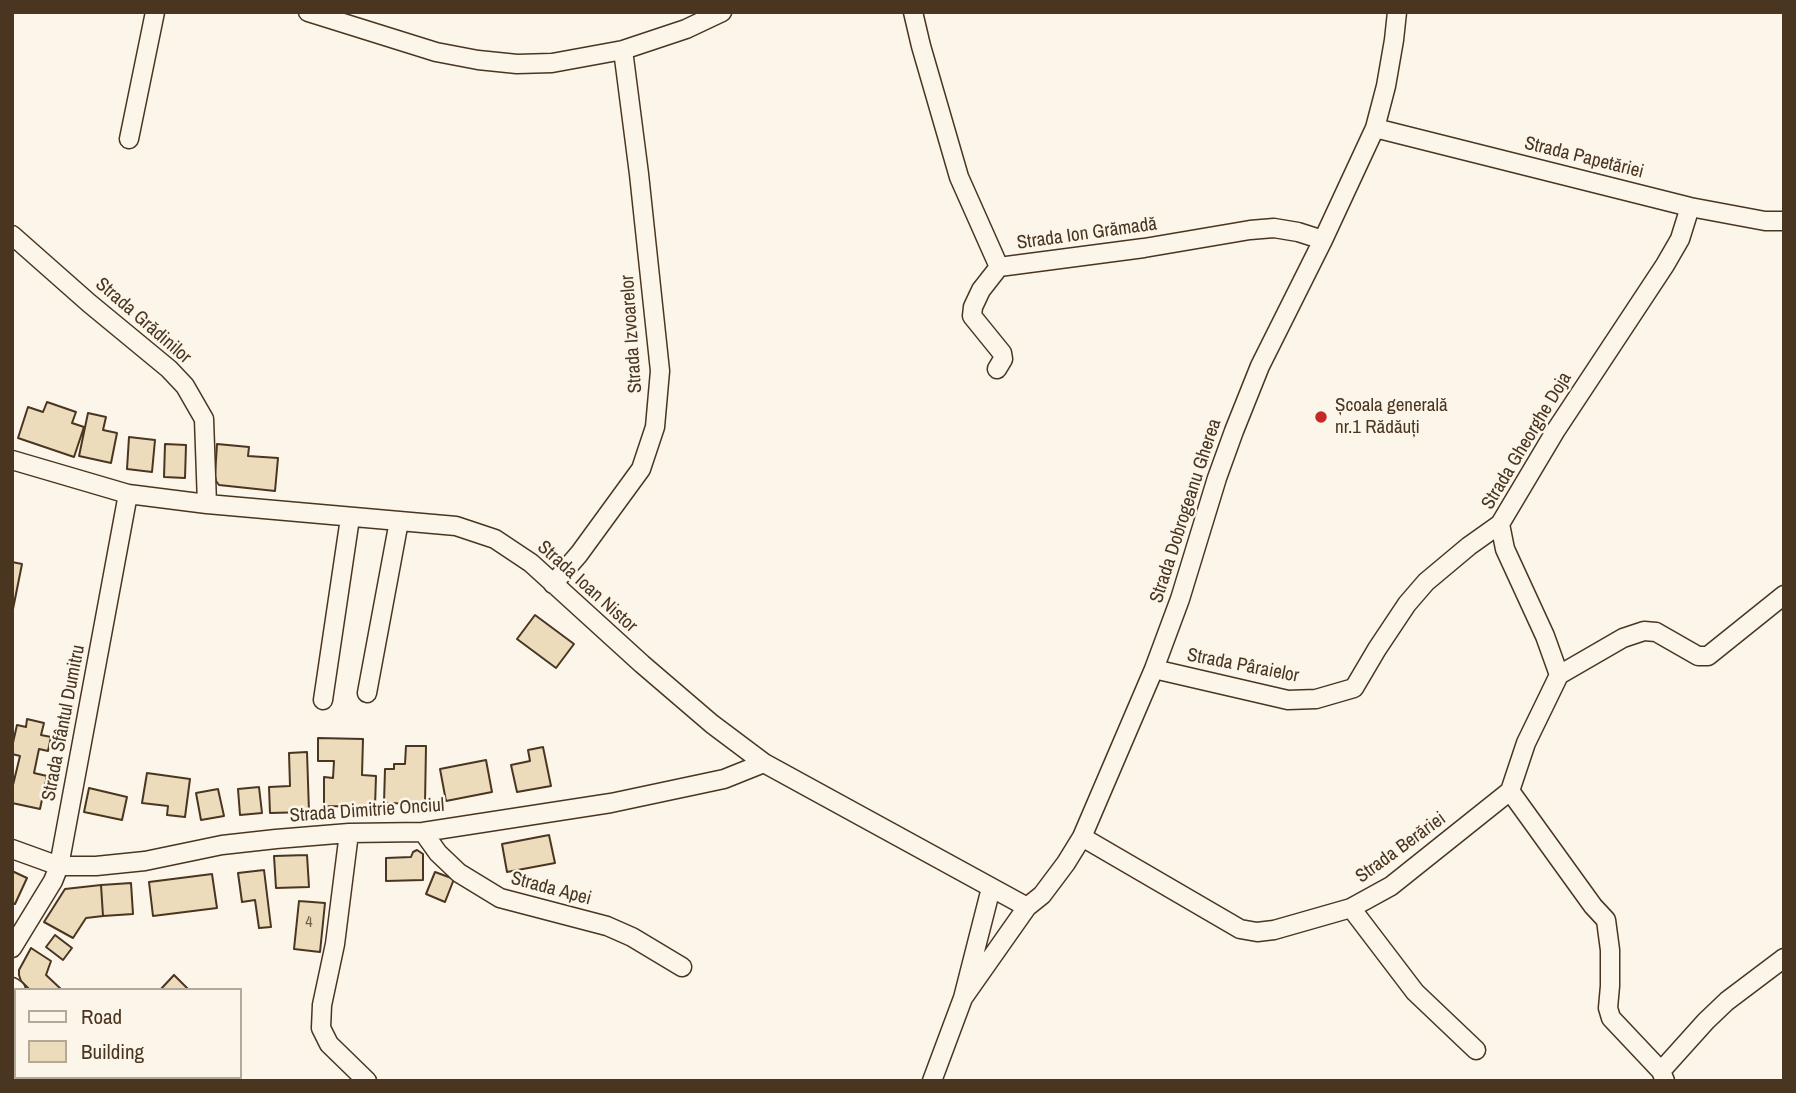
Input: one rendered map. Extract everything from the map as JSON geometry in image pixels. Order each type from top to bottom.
[{"type":"street","points":[[129,139],[155,12]]},
{"type":"street","points":[[307,12],[351,19],[436,52],[478,60],[552,64],[624,50],[686,29],[722,12]]},
{"type":"street","name":"Strada Ion Grămadă","points":[[913,12],[959,177],[999,267],[1144,248],[1250,230],[1274,228],[1323,240]]},
{"type":"street","name":"Strada Dobrogeanu Gherea","points":[[963,998],[1027,907],[1042,895],[1082,837],[1154,668],[1180,599],[1217,478],[1260,366],[1375,128],[1386,86],[1397,12]]},
{"type":"street","name":"Strada Izvoarelor","points":[[553,584],[579,554],[641,469],[655,427],[660,371],[624,50]]},
{"type":"street","name":"Strada Papetăriei","points":[[1375,128],[1690,206],[1784,221]]},
{"type":"street","name":"Strada Gheorghe Doja","points":[[1559,675],[1545,636],[1505,550],[1500,524],[1556,430],[1665,265],[1679,239],[1690,206]]},
{"type":"street","name":"Strada Grădinilor","points":[[12,235],[169,369],[185,386],[204,419],[207,504]]},
{"type":"street","points":[[997,369],[1003,359],[1002,353],[972,316],[981,290],[999,267]]},
{"type":"street","name":"Strada Ioan Nistor","points":[[12,460],[128,494],[350,518],[456,526],[495,539],[531,563],[642,664],[712,724],[764,763],[1027,907]]},
{"type":"street","name":"Strada Sfântul Dumitru","points":[[12,948],[53,881],[59,866],[128,494]]},
{"type":"street","points":[[323,700],[350,518]]},
{"type":"street","points":[[367,693],[400,521]]},
{"type":"street","name":"Strada Pâraielor","points":[[1154,668],[1288,700],[1316,699],[1354,688],[1407,604],[1426,582],[1500,524]]},
{"type":"street","points":[[1784,595],[1708,656],[1698,656],[1656,632],[1644,631],[1623,638],[1559,675],[1526,743],[1510,791],[1606,920],[1610,950],[1608,1008],[1611,1018],[1663,1076],[1706,1021],[1727,1001],[1784,958]]},
{"type":"street","name":"Strada Dimitrie Onciul","points":[[12,849],[59,866],[96,866],[145,861],[222,845],[276,839],[349,833],[423,832],[624,800],[724,779],[764,763]]},
{"type":"street","name":"Strada Berăriei","points":[[1082,837],[1240,929],[1257,932],[1274,930],[1351,908],[1391,886],[1510,791]]},
{"type":"street","name":"Strada Apei","points":[[423,832],[438,853],[459,873],[500,898],[607,926],[632,937],[682,967]]},
{"type":"street","points":[[349,833],[335,944],[322,1005],[321,1028],[329,1044],[367,1081]]},
{"type":"street","name":"Strada Dobrogeanu Gherea","points":[[932,1081],[963,998],[991,888]]},
{"type":"street","points":[[1351,908],[1415,992],[1476,1050]]},
{"type":"building","points":[[47,402],[76,412],[72,423],[84,427],[74,457],[18,438],[28,407],[43,412]]},
{"type":"building","points":[[88,413],[106,417],[103,430],[117,433],[111,463],[79,456]]},
{"type":"building","points":[[129,437],[155,440],[152,472],[127,469]]},
{"type":"building","points":[[165,444],[186,445],[185,478],[164,477]]},
{"type":"building","points":[[217,444],[249,447],[248,456],[278,458],[275,491],[219,485],[215,476]]},
{"type":"building","points":[[12,562],[22,564],[12,614]]},
{"type":"building","points":[[535,615],[574,644],[556,668],[517,639]]},
{"type":"building","points":[[27,719],[44,723],[41,735],[51,737],[48,751],[39,749],[34,773],[47,776],[40,809],[12,803],[12,789],[20,756],[12,754],[12,747],[17,725],[26,727]]},
{"type":"building","points":[[318,738],[363,739],[362,775],[376,776],[375,807],[324,806],[324,777],[333,778],[334,761],[318,761]]},
{"type":"building","points":[[406,746],[426,746],[425,804],[384,803],[385,769],[394,769],[394,764],[405,764]]},
{"type":"building","points":[[543,747],[551,786],[517,792],[511,765],[530,761],[528,750]]},
{"type":"building","points":[[307,752],[309,812],[270,813],[269,787],[290,786],[289,753]]},
{"type":"building","points":[[486,760],[492,792],[446,801],[440,769]]},
{"type":"building","points":[[147,773],[190,779],[185,817],[167,815],[168,806],[142,803]]},
{"type":"building","points":[[259,787],[262,813],[240,815],[238,789]]},
{"type":"building","points":[[89,788],[127,797],[122,820],[84,812]]},
{"type":"building","points":[[218,789],[224,816],[201,820],[196,793]]},
{"type":"building","points":[[549,835],[555,863],[507,872],[502,844]]},
{"type":"building","points":[[417,850],[423,854],[423,880],[386,881],[386,858],[411,857]]},
{"type":"building","points":[[307,855],[309,887],[276,888],[274,856]]},
{"type":"building","points":[[264,870],[271,927],[259,928],[255,900],[242,902],[238,873]]},
{"type":"building","points":[[12,871],[27,878],[15,904],[12,903]]},
{"type":"building","points":[[435,872],[454,879],[445,902],[426,894]]},
{"type":"building","points":[[212,874],[217,908],[153,916],[149,882]]},
{"type":"building","points":[[131,883],[133,914],[103,916],[101,885]]},
{"type":"building","points":[[101,885],[103,916],[86,918],[73,938],[44,922],[65,889]]},
{"type":"building","points":[[299,901],[325,903],[320,952],[294,949]]},
{"type":"building","points":[[55,935],[72,948],[63,960],[46,947]]},
{"type":"building","points":[[31,948],[51,961],[46,975],[60,988],[28,988],[21,981],[19,970]]},
{"type":"building","points":[[174,975],[187,988],[162,988]]},
{"type":"building","points":[[139,1079],[180,1081],[141,1081]]},
{"type":"place","name":"Școala generală nr.1 Rădăuți","points":[[1321,417]]}]
